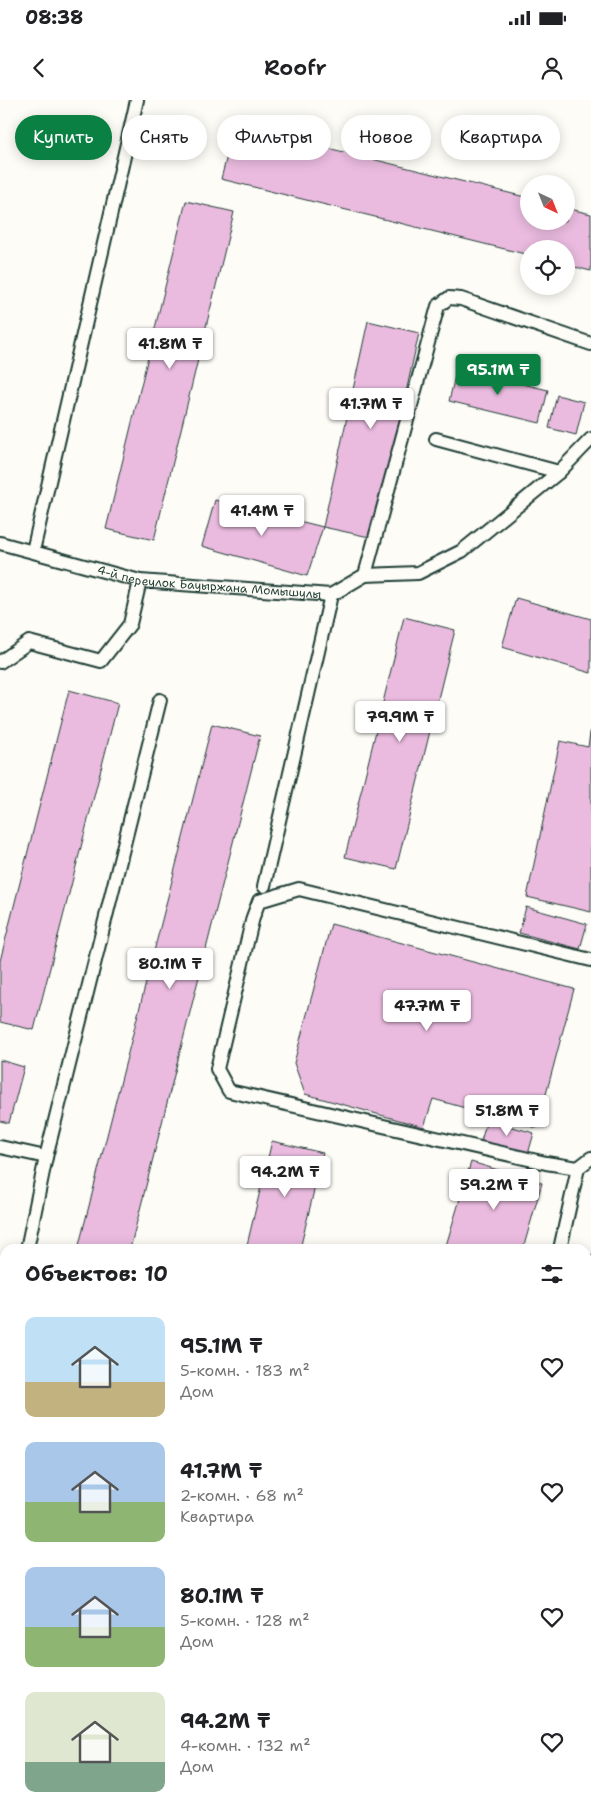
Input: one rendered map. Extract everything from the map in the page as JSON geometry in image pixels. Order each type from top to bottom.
[{"type":"lane","points":[[33,551],[137,100]]},
{"type":"lane","points":[[591,344],[461,299],[449,298],[438,306],[365,575],[418,572],[462,552],[559,472],[591,439]]},
{"type":"lane","points":[[436,439],[559,472]]},
{"type":"lane","name":"4-й переулок Бауыржана Момышулы","points":[[0,542],[140,581],[330,595],[365,575]]},
{"type":"lane","points":[[0,662],[30,642],[101,661],[130,624],[140,581]]},
{"type":"lane","points":[[264,886],[330,595]]},
{"type":"lane","points":[[28,1244],[46,1158],[160,700]]},
{"type":"lane","points":[[578,1168],[546,1163],[229,1091],[217,1069],[253,917],[259,902],[299,889],[591,960]]},
{"type":"lane","points":[[0,1147],[46,1158]]},
{"type":"lane","points":[[561,1244],[578,1168],[591,1158]]},
{"type":"building","points":[[331,149],[341,151],[341,160],[376,160],[520,196],[520,230],[575,230],[575,210],[591,214],[591,271],[575,267],[575,240],[520,240],[520,253],[221,179],[226,160],[331,160]]},
{"type":"building","points":[[186,201],[234,212],[154,540],[106,529]]},
{"type":"building","points":[[368,321],[419,333],[374,538],[323,527]]},
{"type":"building","points":[[457,368],[548,390],[540,423],[449,401]]},
{"type":"building","points":[[557,395],[584,402],[576,435],[549,428]]},
{"type":"building","points":[[215,500],[323,527],[307,576],[202,546]]},
{"type":"building","points":[[516,598],[591,619],[591,673],[502,647]]},
{"type":"building","points":[[404,617],[455,630],[396,869],[345,857]]},
{"type":"building","points":[[69,690],[118,703],[34,1030],[0,1022],[0,961]]},
{"type":"building","points":[[212,724],[260,736],[131,1244],[79,1244]]},
{"type":"building","points":[[591,726],[591,912],[527,897],[560,741],[588,747]]},
{"type":"building","points":[[526,907],[587,924],[580,949],[519,933]]},
{"type":"building","points":[[331,924],[574,989],[537,1128],[433,1099],[424,1127],[305,1094],[294,1063]]},
{"type":"building","points":[[0,1060],[24,1067],[9,1123],[0,1121]]},
{"type":"building","points":[[487,1120],[534,1133],[528,1154],[481,1141]]},
{"type":"building","points":[[272,1141],[323,1153],[301,1244],[247,1244]]},
{"type":"building","points":[[471,1162],[542,1183],[524,1244],[446,1244]]}]
